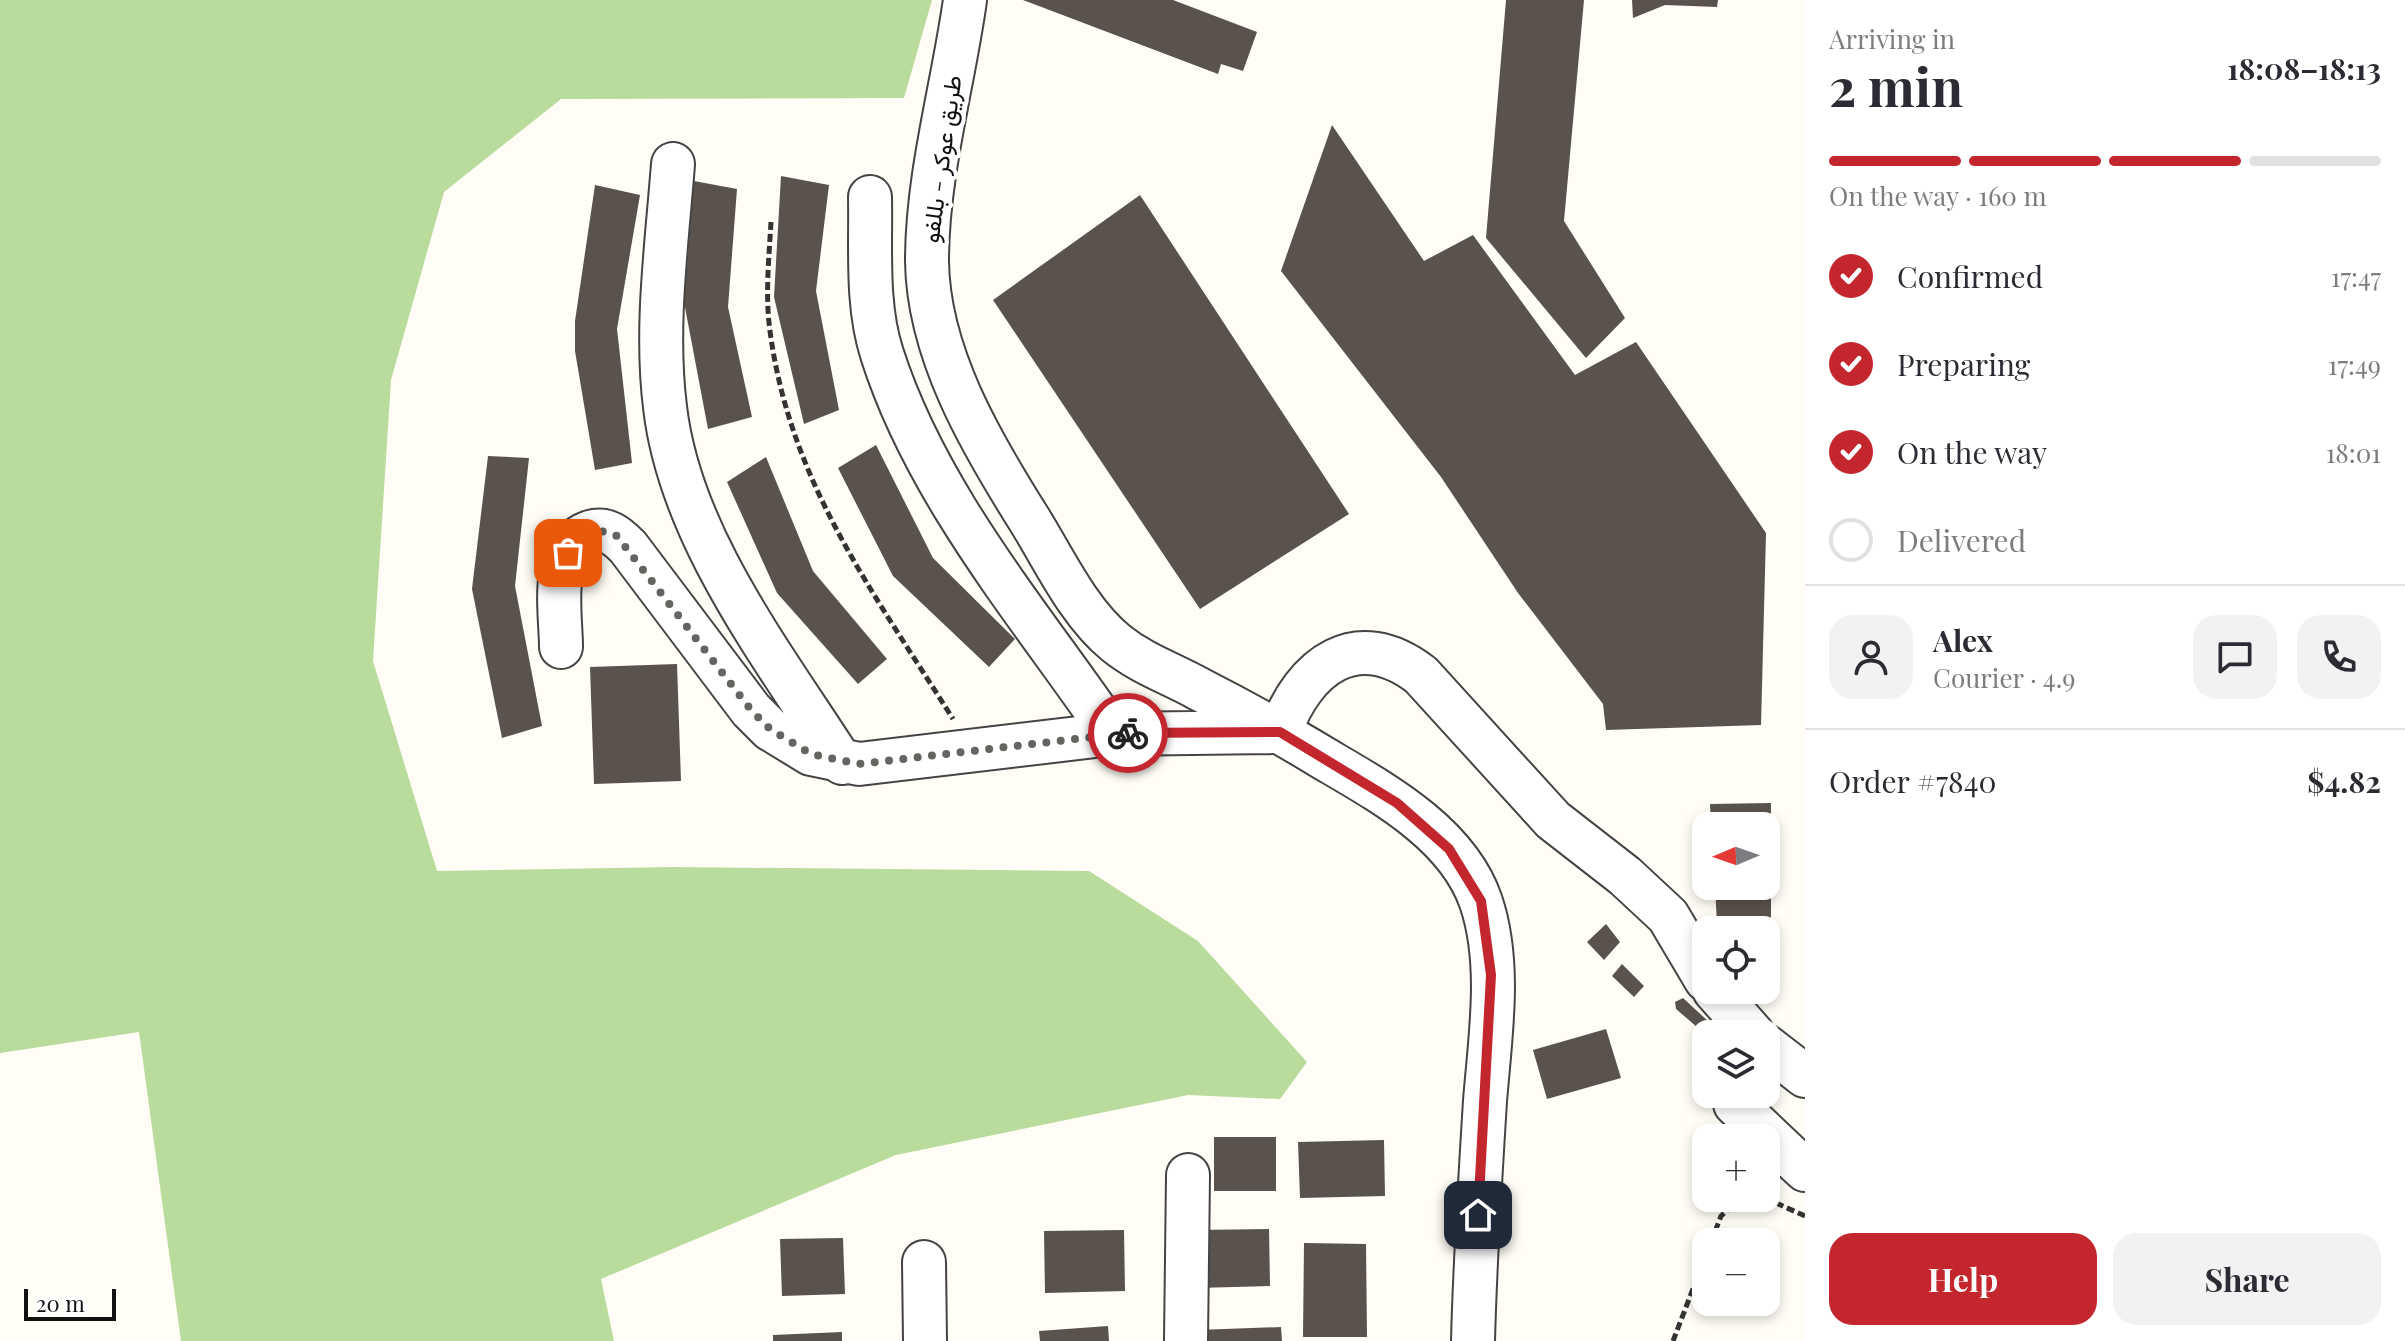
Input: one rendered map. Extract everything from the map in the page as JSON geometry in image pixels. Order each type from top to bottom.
[{"type":"street","name":"طريق عوكر - بللفو","points":[[965,0],[930,210],[927,265],[935,322],[947,365],[973,420],[1064,574],[1091,616],[1112,640],[1148,667],[1195,686],[1280,732],[1397,803],[1428,828],[1458,862],[1481,901],[1489,949],[1491,1015],[1473,1341]]},
{"type":"street","points":[[673,164],[660,350],[665,408],[677,471],[713,559],[842,763]]},
{"type":"street","points":[[870,197],[875,325],[881,353],[902,404],[929,461],[957,509],[1112,734]]},
{"type":"street","points":[[561,647],[560,580],[564,560],[581,537],[606,531],[628,547],[751,710],[770,729],[811,754],[842,763],[887,762],[1112,734],[1280,732],[1289,705],[1309,680],[1334,663],[1365,651],[1398,657],[1421,675],[1553,820],[1625,876],[1668,916],[1692,956]]},
{"type":"street","points":[[1726,1004],[1741,1020]]},
{"type":"street","points":[[1780,1057],[1805,1076]]},
{"type":"street","points":[[1739,1108],[1805,1170]]},
{"type":"street","points":[[1186,1341],[1188,1175]]},
{"type":"street","points":[[924,1262],[925,1341]]},
{"type":"path","points":[[771,222],[770,329],[780,387],[798,453],[823,510],[851,559],[972,750]]},
{"type":"path","points":[[1780,1205],[1805,1216]]},
{"type":"path","points":[[1673,1341],[1692,1291]]},
{"type":"green space","points":[[0,0],[932,0],[904,98],[561,99],[444,192],[391,380],[373,661],[437,871],[673,867],[1089,871],[1198,941],[1307,1062],[1280,1099],[1188,1095],[896,1155],[601,1279],[614,1341],[181,1341],[139,1032],[0,1053]]},
{"type":"building","points":[[1023,0],[1173,0],[1257,32],[1243,71],[1221,64],[1218,74]]},
{"type":"building","points":[[1506,0],[1584,0],[1564,221],[1625,318],[1586,358],[1486,238]]},
{"type":"building","points":[[1632,0],[1718,0],[1717,7],[1665,5],[1633,18]]},
{"type":"building","points":[[1332,125],[1424,261],[1473,235],[1575,375],[1636,342],[1766,533],[1761,725],[1606,730],[1603,704],[1518,593],[1441,477],[1281,271]]},
{"type":"building","points":[[781,176],[829,185],[816,291],[839,410],[804,424],[774,297]]},
{"type":"building","points":[[694,181],[737,189],[728,307],[752,417],[708,429],[684,302]]},
{"type":"building","points":[[595,185],[640,195],[617,329],[632,463],[595,470],[575,351],[575,321]]},
{"type":"building","points":[[1140,195],[1349,514],[1200,609],[993,300]]},
{"type":"building","points":[[876,445],[933,558],[1015,639],[989,667],[893,576],[838,468]]},
{"type":"building","points":[[488,456],[529,458],[515,586],[542,726],[502,738],[472,589]]},
{"type":"building","points":[[766,457],[813,571],[887,659],[858,684],[777,593],[727,482]]},
{"type":"building","points":[[677,664],[681,781],[594,784],[590,667]]},
{"type":"building","points":[[1771,803],[1771,812],[1710,812],[1710,804]]},
{"type":"building","points":[[1716,900],[1771,900],[1771,916],[1717,916]]},
{"type":"building","points":[[1606,924],[1620,942],[1604,960],[1587,942]]},
{"type":"building","points":[[1622,964],[1644,986],[1634,997],[1612,976]]},
{"type":"building","points":[[1683,998],[1707,1020],[1692,1020],[1692,1023],[1676,1009],[1675,1002]]},
{"type":"building","points":[[1606,1029],[1621,1078],[1547,1099],[1533,1050]]},
{"type":"building","points":[[1214,1137],[1276,1137],[1276,1191],[1214,1191]]},
{"type":"building","points":[[1384,1140],[1385,1196],[1300,1198],[1298,1142]]},
{"type":"building","points":[[1269,1229],[1270,1286],[1197,1288],[1196,1230]]},
{"type":"building","points":[[1124,1230],[1125,1291],[1045,1293],[1044,1231]]},
{"type":"building","points":[[843,1238],[845,1294],[782,1296],[780,1239]]},
{"type":"building","points":[[1304,1243],[1366,1244],[1367,1337],[1303,1337]]},
{"type":"building","points":[[1108,1326],[1109,1341],[1040,1341],[1039,1331]]},
{"type":"building","points":[[1281,1327],[1282,1341],[1197,1341],[1197,1330]]},
{"type":"building","points":[[842,1332],[842,1341],[773,1341],[773,1335]]},
{"type":"way so far","points":[[568,553],[574,543],[590,532],[606,531],[617,536],[751,710],[770,729],[811,754],[842,763],[859,764],[1128,733]]},
{"type":"route","points":[[1128,733],[1280,732],[1397,803],[1449,849],[1481,901],[1488,936],[1491,1015],[1478,1215]]}]
